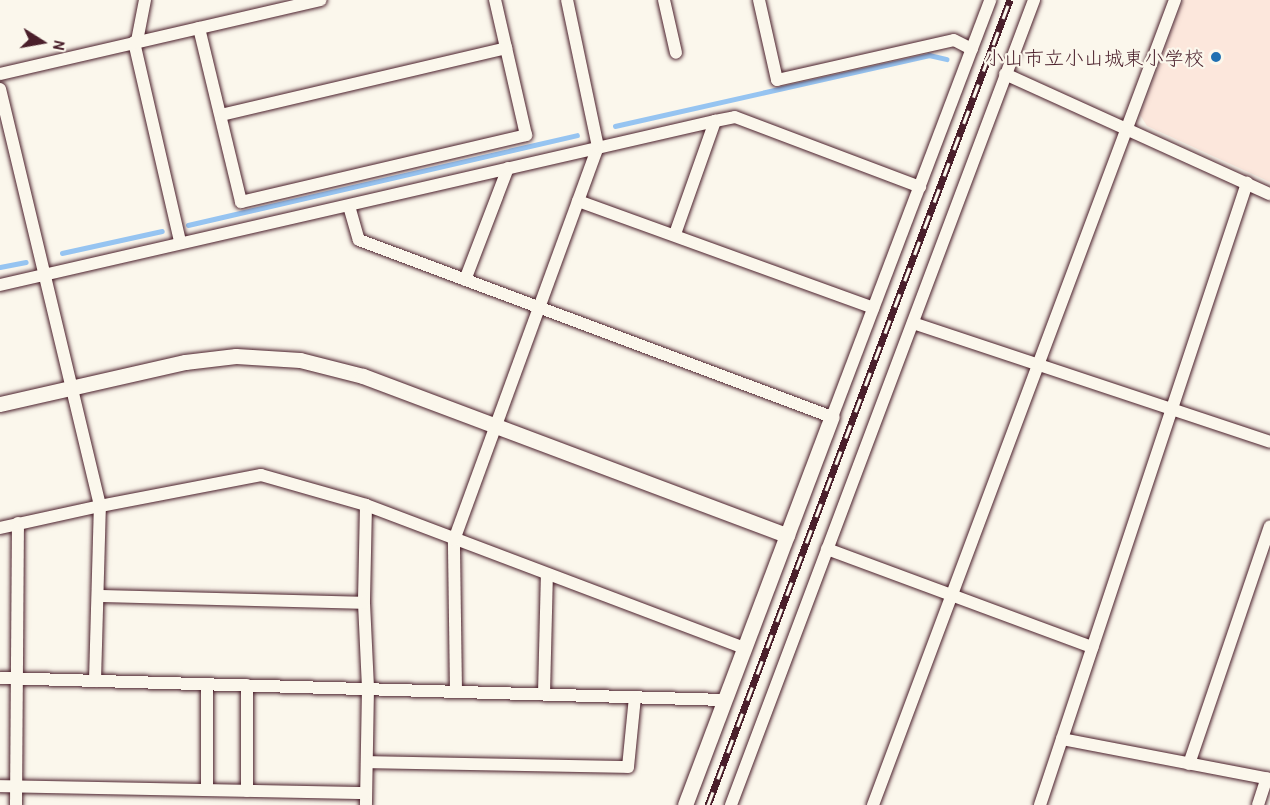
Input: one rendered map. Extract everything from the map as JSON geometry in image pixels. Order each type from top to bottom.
[{"type":"street","points":[[145,0],[135,42],[180,242]]},
{"type":"street","points":[[261,14],[264,0]]},
{"type":"street","points":[[0,74],[321,0]]},
{"type":"street","points":[[199,28],[241,202],[526,135],[495,0]]},
{"type":"street","points":[[456,691],[454,540],[598,147],[567,0]]},
{"type":"street","points":[[664,0],[676,53]]},
{"type":"street","points":[[759,0],[777,80],[954,40],[972,49]]},
{"type":"street","points":[[685,805],[990,0]]},
{"type":"street","points":[[731,805],[1034,0]]},
{"type":"street","points":[[873,805],[1175,0]]},
{"type":"street","points":[[222,116],[506,48]]},
{"type":"street","points":[[1005,74],[1270,194]]},
{"type":"street","points":[[0,89],[100,506],[95,681]]},
{"type":"street","points":[[0,285],[180,242],[350,206],[735,117],[920,187]]},
{"type":"street","points":[[675,234],[715,122]]},
{"type":"street","points":[[465,280],[508,168]]},
{"type":"street","points":[[1040,805],[1247,183]]},
{"type":"street","points":[[578,201],[675,234],[873,308]]},
{"type":"street","points":[[350,206],[359,240],[832,417]]},
{"type":"street","points":[[913,323],[1038,367],[1270,442]]},
{"type":"street","points":[[0,404],[185,362],[236,356],[300,360],[363,376],[787,535]]},
{"type":"street","points":[[0,528],[261,475],[366,505],[745,648]]},
{"type":"street","points":[[0,786],[247,791],[366,799],[368,688],[363,603],[366,505]]},
{"type":"street","points":[[16,805],[18,523]]},
{"type":"street","points":[[1189,764],[1270,526]]},
{"type":"street","points":[[827,549],[1092,647]]},
{"type":"street","points":[[544,694],[547,574]]},
{"type":"street","points":[[98,596],[363,603]]},
{"type":"street","points":[[0,678],[725,700]]},
{"type":"street","points":[[207,684],[207,790]]},
{"type":"street","points":[[247,685],[247,791]]},
{"type":"street","points":[[367,762],[628,767],[635,697]]},
{"type":"street","points":[[1062,739],[1269,778],[1258,805]]},
{"type":"shaded area","name":"小山市立小山城東小学校","points":[[1183,0],[1270,0],[1270,182],[1147,126],[1140,115]]},
{"type":"waterway","points":[[615,126],[929,55],[947,59]]},
{"type":"waterway","points":[[188,225],[577,135]]},
{"type":"waterway","points":[[62,253],[162,231]]},
{"type":"waterway","points":[[0,267],[26,262]]},
{"type":"railway","points":[[708,805],[1010,0]]},
{"type":"place","name":"小山市立小山城東小学校","points":[[1216,57]]}]
